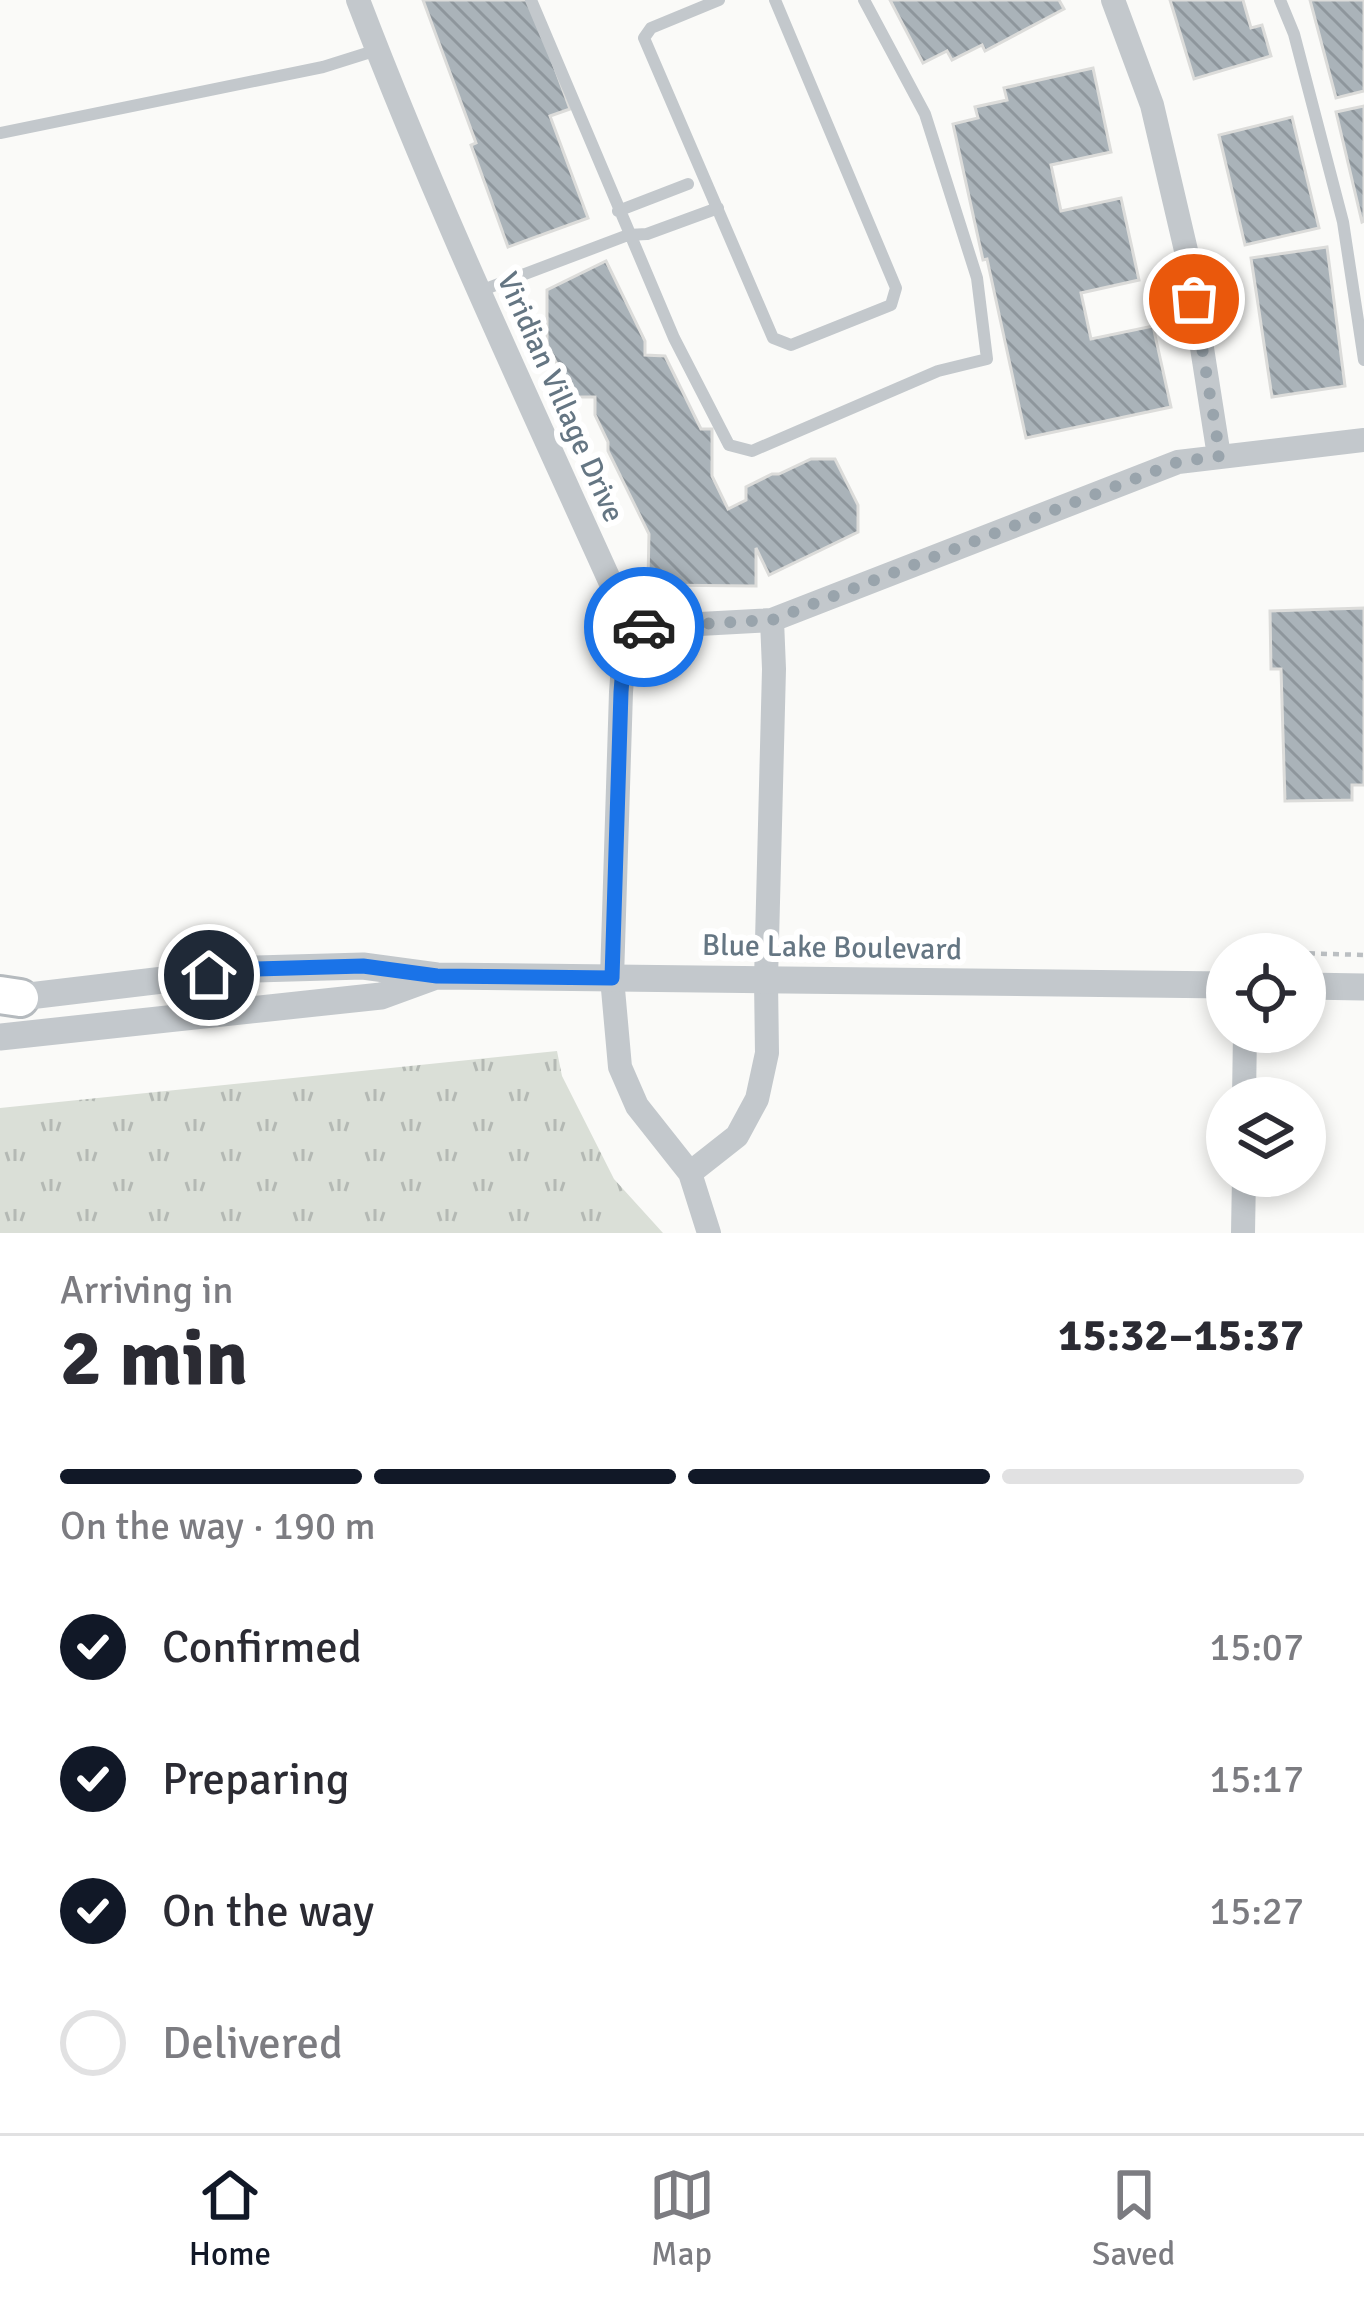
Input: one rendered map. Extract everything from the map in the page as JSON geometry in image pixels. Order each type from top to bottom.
[{"type":"street","name":"Viridian Village Drive","points":[[358,0],[480,290],[623,610],[612,978],[620,1067],[637,1106],[690,1173],[710,1233]]},
{"type":"street","points":[[1113,0],[1152,106],[1188,260],[1220,456]]},
{"type":"street","points":[[626,628],[772,620],[1178,462],[1364,440]]},
{"type":"street","points":[[690,1173],[736,1136],[757,1100],[767,1053],[772,620]]},
{"type":"street","name":"Blue Lake Boulevard","points":[[7,998],[256,969],[363,966],[437,976],[1206,986]]},
{"type":"street","name":"Blue Lake Boulevard","points":[[0,1037],[382,996],[437,976]]},
{"type":"street","points":[[1326,986],[1364,987]]},
{"type":"street","points":[[1243,1233],[1244,1197]]},
{"type":"lane","points":[[531,0],[674,338],[729,445],[752,451],[938,371],[987,358],[977,278],[925,114],[864,0]]},
{"type":"lane","points":[[719,0],[651,28],[644,38],[773,338],[791,345],[891,305],[896,288],[775,0]]},
{"type":"lane","points":[[1280,0],[1294,34],[1342,221],[1364,360]]},
{"type":"lane","points":[[0,133],[323,67],[377,50]]},
{"type":"lane","points":[[618,211],[688,184]]},
{"type":"lane","points":[[480,290],[628,235],[646,234],[718,208]]},
{"type":"path","points":[[1326,954],[1364,955]]},
{"type":"green space","points":[[557,1051],[562,1076],[614,1179],[663,1233],[0,1233],[0,1108]]},
{"type":"building","points":[[423,0],[530,0],[570,109],[550,116],[588,218],[508,247]]},
{"type":"building","points":[[890,0],[1059,0],[1064,9],[985,51],[982,45],[952,60],[947,51],[923,63]]},
{"type":"building","points":[[1170,0],[1243,0],[1251,28],[1262,25],[1271,56],[1194,79]]},
{"type":"building","points":[[1310,0],[1364,0],[1364,91],[1336,98]]},
{"type":"building","points":[[1093,68],[1111,152],[1051,165],[1061,211],[1121,198],[1139,280],[1081,293],[1091,339],[1153,326],[1171,407],[1026,438],[953,124],[978,118],[975,107],[1007,100],[1004,88]]},
{"type":"building","points":[[1364,106],[1364,221],[1362,222],[1336,112]]},
{"type":"building","points":[[1292,117],[1319,228],[1245,245],[1219,135]]},
{"type":"building","points":[[1327,247],[1345,386],[1272,397],[1251,258]]},
{"type":"building","points":[[606,261],[645,341],[645,355],[665,356],[701,429],[712,429],[712,476],[728,509],[746,500],[746,487],[772,474],[811,459],[835,459],[858,505],[858,532],[769,575],[756,548],[756,586],[651,585],[649,534],[608,451],[595,415],[595,397],[573,397],[547,344],[547,290]]},
{"type":"building","points":[[1364,608],[1364,785],[1352,785],[1352,800],[1285,801],[1281,669],[1271,669],[1270,611]]},
{"type":"way so far","points":[[644,627],[772,620],[1178,462],[1220,456],[1194,299]]},
{"type":"route","points":[[209,975],[363,966],[437,976],[612,978],[626,628],[644,627]]}]
